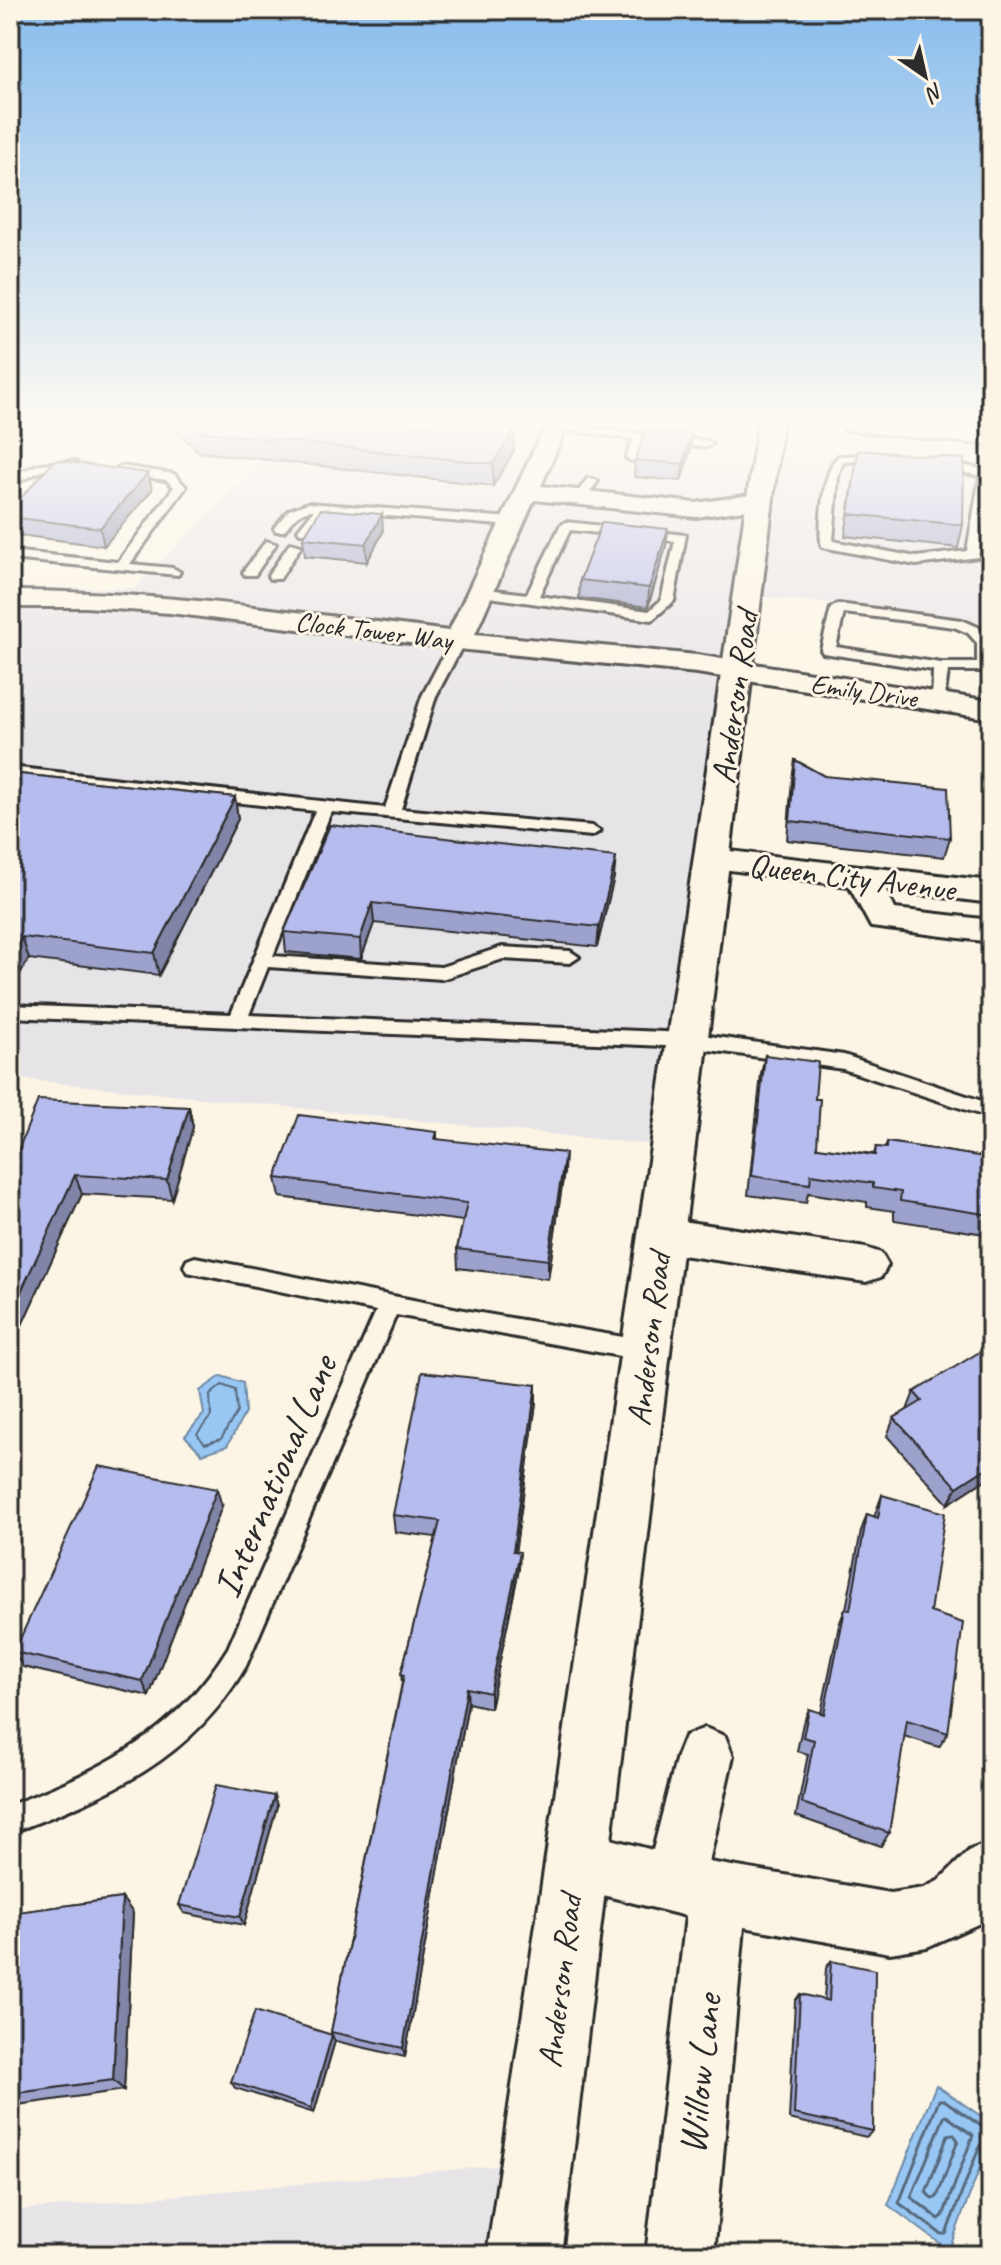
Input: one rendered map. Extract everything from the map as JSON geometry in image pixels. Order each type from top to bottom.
[{"type":"street","points":[[458,641],[508,530]]},
{"type":"street","points":[[748,530],[757,533]]},
{"type":"street","name":"Anderson Road","points":[[524,2255],[575,1859],[648,1351],[757,530]]},
{"type":"street","name":"Clock Tower Way","points":[[10,599],[86,599],[170,605],[458,641],[738,670]]},
{"type":"street","name":"Emily Drive","points":[[738,670],[991,710]]},
{"type":"street","name":"Queen City Avenue","points":[[712,859],[991,892]]},
{"type":"street","points":[[862,877],[883,919],[991,931]]},
{"type":"street","points":[[661,1235],[866,1265]]},
{"type":"street","name":"Willow Lane","points":[[680,2255],[705,1756]]},
{"type":"street","points":[[575,1859],[696,1889],[890,1923],[927,1917],[959,1902],[991,1871]]},
{"type":"lane","points":[[122,566],[149,530]]},
{"type":"lane","points":[[531,599],[564,530]]},
{"type":"lane","points":[[480,592],[652,616],[667,601],[682,538],[602,530]]},
{"type":"lane","points":[[827,530],[826,544],[846,551],[916,561],[973,554],[978,530]]},
{"type":"lane","points":[[250,572],[270,544]]},
{"type":"lane","points":[[275,576],[295,546]]},
{"type":"lane","points":[[10,555],[173,572]]},
{"type":"lane","points":[[838,608],[957,623],[973,630],[984,642],[984,664],[981,667],[941,667],[828,650],[838,608]]},
{"type":"lane","points":[[392,812],[429,696],[458,641]]},
{"type":"lane","points":[[937,701],[941,667]]},
{"type":"lane","points":[[10,772],[325,807],[592,831]]},
{"type":"lane","points":[[238,1019],[325,807]]},
{"type":"lane","points":[[262,961],[442,973],[502,953],[570,957]]},
{"type":"lane","points":[[10,1011],[688,1040],[844,1062],[991,1111]]},
{"type":"lane","points":[[195,1266],[469,1320],[648,1351]]},
{"type":"lane","name":"International Lane","points":[[10,1819],[85,1791],[141,1760],[216,1692],[237,1657],[390,1303]]},
{"type":"shaded area","points":[[192,530],[991,530],[991,624],[848,605],[748,596],[673,1147],[10,1078],[10,588],[135,588]]},
{"type":"shaded area","points":[[535,2162],[524,2255],[10,2255],[10,2211]]},
{"type":"water","points":[[221,1376],[243,1383],[245,1413],[227,1446],[202,1454],[185,1436],[204,1414],[200,1391]]},
{"type":"water","points":[[936,2085],[991,2123],[991,2138],[949,2250],[888,2205]]},
{"type":"building","points":[[308,530],[374,530],[366,544],[303,538]]},
{"type":"building","points":[[599,530],[668,530],[649,588],[580,580]]},
{"type":"building","points":[[795,760],[824,776],[948,788],[950,838],[790,821]]},
{"type":"building","points":[[10,773],[235,797],[154,953],[22,937],[10,956]]},
{"type":"building","points":[[330,825],[616,857],[599,927],[372,903],[360,939],[284,932]]},
{"type":"building","points":[[765,1055],[818,1062],[815,1099],[820,1099],[817,1147],[875,1155],[876,1147],[887,1148],[887,1142],[991,1158],[991,1215],[900,1201],[901,1192],[873,1188],[873,1183],[811,1174],[810,1184],[752,1176]]},
{"type":"building","points":[[38,1100],[189,1107],[167,1180],[75,1175],[10,1315],[10,1171]]},
{"type":"building","points":[[299,1115],[437,1132],[435,1139],[565,1153],[548,1260],[457,1249],[467,1203],[276,1178]]},
{"type":"building","points":[[991,1345],[991,1465],[957,1487],[894,1418],[922,1401],[914,1392]]},
{"type":"building","points":[[422,1372],[536,1385],[513,1551],[520,1552],[490,1693],[467,1688],[403,2048],[331,2032],[404,1675],[401,1674],[440,1521],[393,1515]]},
{"type":"building","points":[[99,1466],[217,1489],[142,1681],[14,1652]]},
{"type":"building","points":[[882,1495],[945,1513],[930,1612],[963,1623],[948,1733],[907,1720],[889,1833],[802,1803],[814,1740],[803,1737],[809,1709],[824,1714],[845,1609],[850,1610],[867,1514],[878,1518]]},
{"type":"building","points":[[216,1785],[274,1796],[240,1917],[179,1905]]},
{"type":"building","points":[[122,1898],[113,2080],[10,2094],[10,1913]]},
{"type":"building","points":[[831,1961],[875,1970],[873,2131],[794,2114],[800,1994],[829,2001]]},
{"type":"building","points":[[255,2011],[332,2035],[311,2108],[231,2082]]}]
